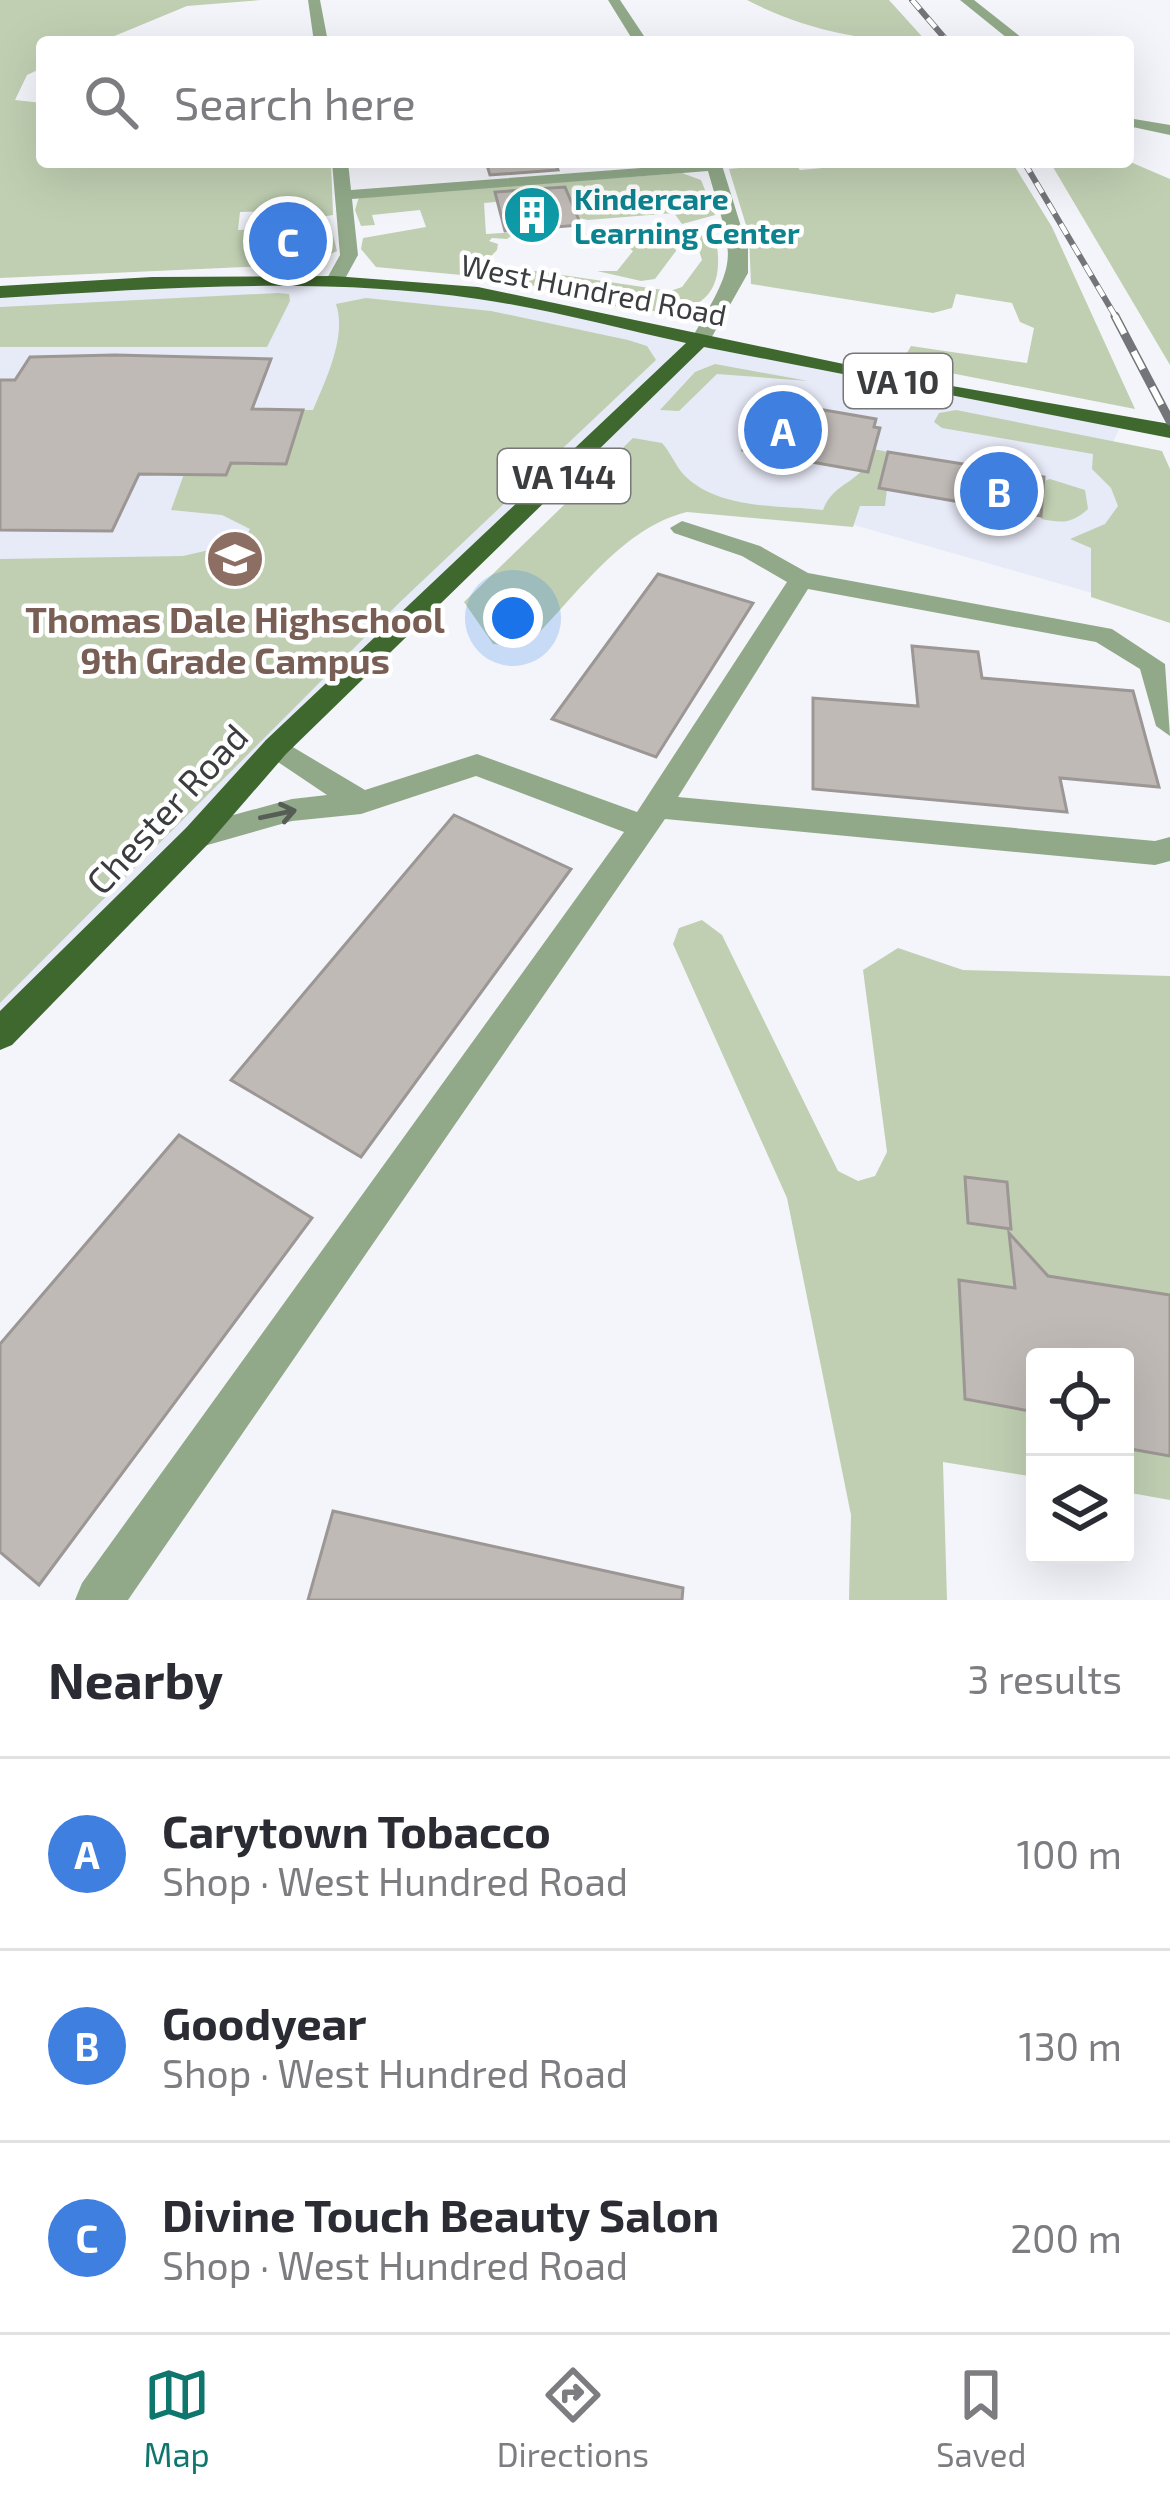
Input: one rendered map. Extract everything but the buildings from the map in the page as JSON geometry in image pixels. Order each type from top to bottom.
[{"type":"main road","name":"West Hundred Road","points":[[0,292],[152,283],[334,282],[478,293],[1170,431]]},
{"type":"main road","name":"Chester Road","points":[[0,1034],[197,836],[276,747],[702,338]]},
{"type":"street","points":[[314,0],[320,36]]},
{"type":"street","points":[[614,0],[637,36]]},
{"type":"street","points":[[966,0],[1012,36]]},
{"type":"street","points":[[1134,123],[1170,130]]},
{"type":"street","points":[[334,282],[349,255],[341,168]]},
{"type":"street","points":[[345,195],[666,168]]},
{"type":"street","points":[[702,338],[739,273],[739,249],[715,168]]},
{"type":"street","points":[[682,528],[751,551],[801,580],[1103,635],[1152,664],[1170,726]]},
{"type":"street","points":[[99,1600],[651,817],[801,580]]},
{"type":"street","points":[[276,747],[361,803]]},
{"type":"street","points":[[197,836],[292,810],[361,803],[477,765],[651,817],[1155,853],[1170,849]]},
{"type":"shaded area","name":"Thomas Dale Highschool 9th Grade Campus","points":[[336,282],[478,294],[1122,423],[1103,463],[1126,498],[1120,601],[847,523],[705,504],[581,459],[0,1026],[0,293]]},
{"type":"green space","points":[[0,0],[261,0],[187,6],[114,36],[36,36],[36,71],[27,75],[15,100],[36,102],[36,168],[331,168],[333,215],[320,217],[318,210],[240,212],[238,230],[331,227],[337,251],[309,264],[0,278]]},
{"type":"green space","points":[[747,0],[889,0],[922,36],[857,36],[790,19]]},
{"type":"green space","points":[[1134,164],[1170,179],[1170,365],[1054,168],[1134,168]]},
{"type":"green space","points":[[1016,168],[1052,227],[1135,409],[925,368],[904,358],[911,346],[1027,363],[1034,328],[1020,322],[1012,303],[956,294],[952,308],[933,313],[751,284],[749,235],[729,169]]},
{"type":"green space","points":[[682,173],[701,180],[715,215],[682,224],[674,213],[588,220],[579,218],[569,196],[484,203],[486,234],[516,232],[507,239],[489,241],[498,244],[497,250],[472,276],[376,267],[361,249],[363,238],[426,227],[420,210],[372,215],[375,225],[361,226],[355,210],[359,197]]},
{"type":"green space","points":[[708,234],[716,240],[717,277],[704,299],[681,309],[616,306],[522,283],[509,274],[522,269],[670,291],[682,287],[702,260],[695,238]]},
{"type":"green space","points":[[673,240],[676,251],[655,279],[641,281],[597,271],[617,271],[633,251],[621,242]]},
{"type":"green space","points":[[289,294],[290,301],[267,347],[0,347],[0,307]]},
{"type":"green space","name":"Thomas Dale Highschool 9th Grade Campus","points":[[366,298],[491,311],[628,340],[647,346],[656,360],[399,603],[0,1003],[0,559],[183,556],[244,542],[250,529],[222,515],[171,510],[184,474],[231,461],[286,463],[303,410],[313,410],[334,357],[339,330],[336,304]]},
{"type":"green space","points":[[715,364],[808,381],[717,374],[679,411],[660,410],[695,372]]},
{"type":"green space","points":[[956,410],[1162,451],[1170,469],[1170,623],[1091,597],[1091,548],[1070,539],[1105,524],[1118,506],[1111,488],[1092,469],[1093,454],[942,428],[934,422],[939,413]]},
{"type":"green space","points":[[633,438],[662,443],[684,475],[714,495],[750,504],[823,510],[834,493],[863,469],[874,449],[888,452],[880,487],[887,489],[885,506],[860,506],[853,527],[687,512],[664,520],[604,563],[535,637],[512,646],[493,644],[464,602]]},
{"type":"green space","points":[[1044,481],[1085,490],[1088,509],[1066,521],[1041,519]]},
{"type":"green space","points":[[702,920],[722,935],[838,1171],[858,1181],[875,1176],[887,1152],[863,970],[898,948],[963,970],[1170,976],[1170,1500],[1134,1494],[1134,1348],[1026,1348],[1026,1476],[943,1462],[947,1600],[849,1600],[851,1515],[787,1198],[673,944],[679,928]]},
{"type":"railway","points":[[912,0],[943,36]]},
{"type":"railway","points":[[1028,168],[1117,319]]},
{"type":"railway","points":[[1115,316],[1170,421]]},
{"type":"place","name":"Kindercare Learning Center","points":[[532,215]]},
{"type":"place","name":"Divine Touch Beauty Salon","points":[[288,241]]},
{"type":"place","name":"Carytown Tobacco","points":[[783,430]]},
{"type":"place","name":"Goodyear","points":[[999,491]]},
{"type":"place","name":"Thomas Dale Highschool 9th Grade Campus","points":[[235,559]]}]
